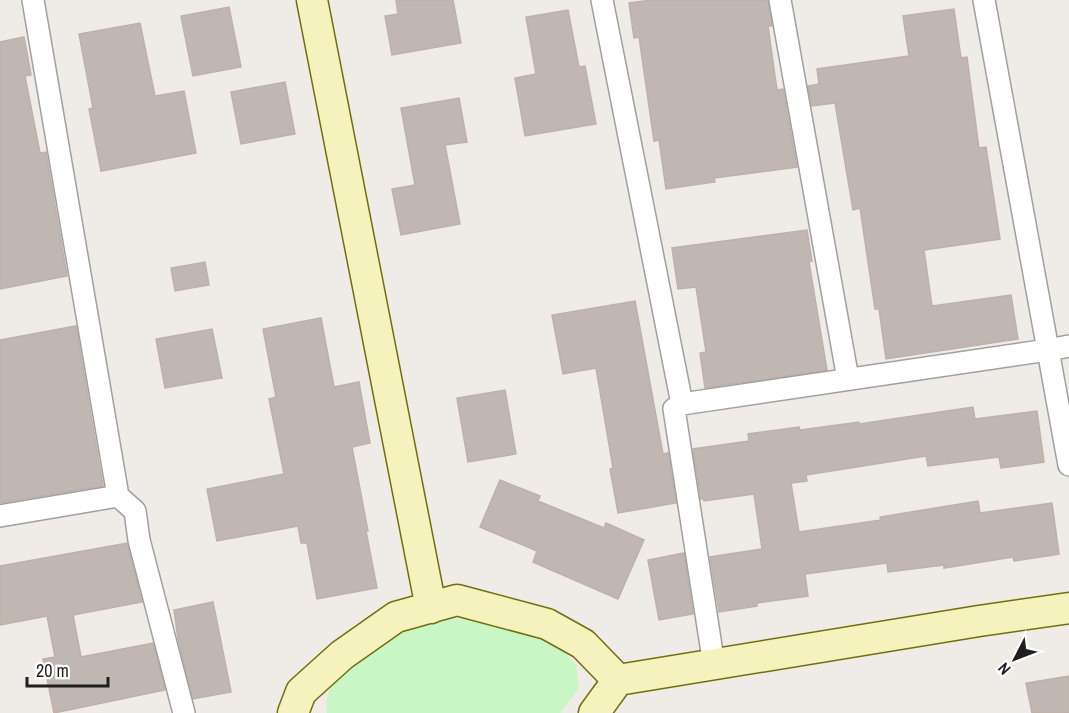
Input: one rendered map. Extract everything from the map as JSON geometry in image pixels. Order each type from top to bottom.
[{"type":"street","points":[[33,0],[118,496],[135,511],[139,540],[184,713]]},
{"type":"street","points":[[312,0],[431,608]]},
{"type":"street","points":[[602,0],[682,404]]},
{"type":"street","points":[[780,0],[848,379]]},
{"type":"street","points":[[984,0],[1069,465]]},
{"type":"street","points":[[714,665],[674,408],[682,404],[1069,346]]},
{"type":"street","points":[[0,516],[118,496]]},
{"type":"street","points":[[293,713],[301,692],[342,655],[396,617],[457,600],[547,624],[584,644],[618,680]]},
{"type":"street","points":[[594,713],[618,680],[1069,608]]},
{"type":"green space","points":[[463,618],[510,624],[552,638],[576,665],[579,689],[560,713],[327,713],[328,697],[333,682],[356,656],[386,637],[421,622]]},
{"type":"building","points":[[396,0],[453,0],[461,43],[392,55],[385,16],[398,14]]},
{"type":"building","points":[[652,0],[768,0],[772,26],[768,26],[777,90],[783,89],[797,167],[714,178],[715,182],[666,189],[659,140],[654,141],[639,37],[634,38],[629,3]]},
{"type":"building","points":[[229,7],[241,67],[193,76],[181,16]]},
{"type":"building","points":[[954,9],[961,58],[967,57],[979,148],[986,147],[1000,239],[924,250],[932,306],[1011,295],[1018,339],[886,359],[879,309],[875,309],[860,208],[853,210],[835,103],[812,106],[808,86],[819,84],[817,69],[909,56],[903,16]]},
{"type":"building","points":[[568,10],[579,67],[585,66],[596,124],[525,136],[515,78],[536,74],[526,17]]},
{"type":"building","points":[[140,23],[155,96],[184,91],[196,153],[101,171],[89,109],[93,108],[79,34]]},
{"type":"building","points":[[24,37],[31,75],[25,76],[40,153],[46,152],[67,276],[0,289],[0,42]]},
{"type":"building","points":[[285,82],[295,134],[241,144],[231,92]]},
{"type":"building","points":[[459,98],[467,142],[445,145],[460,224],[401,235],[392,189],[415,185],[401,108]]},
{"type":"building","points":[[807,230],[812,261],[809,262],[827,370],[705,388],[700,353],[706,352],[696,287],[678,289],[672,248]]},
{"type":"building","points":[[205,262],[209,285],[175,291],[171,268]]},
{"type":"building","points":[[635,301],[663,454],[668,453],[676,503],[618,513],[610,469],[613,468],[596,368],[563,374],[552,315]]},
{"type":"building","points":[[321,318],[334,387],[359,382],[370,443],[352,447],[377,588],[317,599],[307,543],[301,543],[298,526],[217,541],[207,489],[284,474],[269,399],[276,397],[263,329]]},
{"type":"building","points":[[76,326],[103,486],[0,503],[0,340]]},
{"type":"building","points":[[212,329],[222,378],[165,388],[156,339]]},
{"type":"building","points":[[505,390],[516,454],[468,462],[457,398]]},
{"type":"building","points":[[973,407],[975,419],[1037,411],[1044,462],[1001,468],[999,457],[928,466],[926,456],[806,475],[807,481],[791,483],[799,532],[881,520],[880,517],[978,501],[980,513],[1052,503],[1059,554],[1014,561],[1013,557],[944,568],[944,565],[888,572],[887,563],[805,574],[808,596],[757,603],[757,606],[719,612],[710,557],[762,549],[754,494],[704,501],[701,499],[693,449],[749,441],[748,434],[799,427],[800,430],[859,422],[859,424]]},
{"type":"building","points":[[500,480],[540,496],[538,501],[604,528],[606,523],[644,540],[618,599],[533,562],[537,551],[480,527]]},
{"type":"building","points":[[127,543],[142,602],[73,615],[81,657],[153,643],[165,690],[54,713],[43,659],[55,657],[47,616],[0,625],[0,566]]},
{"type":"building","points":[[684,553],[693,614],[659,620],[648,560]]},
{"type":"building","points":[[213,602],[231,692],[193,699],[178,639],[174,610]]},
{"type":"building","points":[[1069,676],[1069,713],[1032,713],[1026,683]]}]
